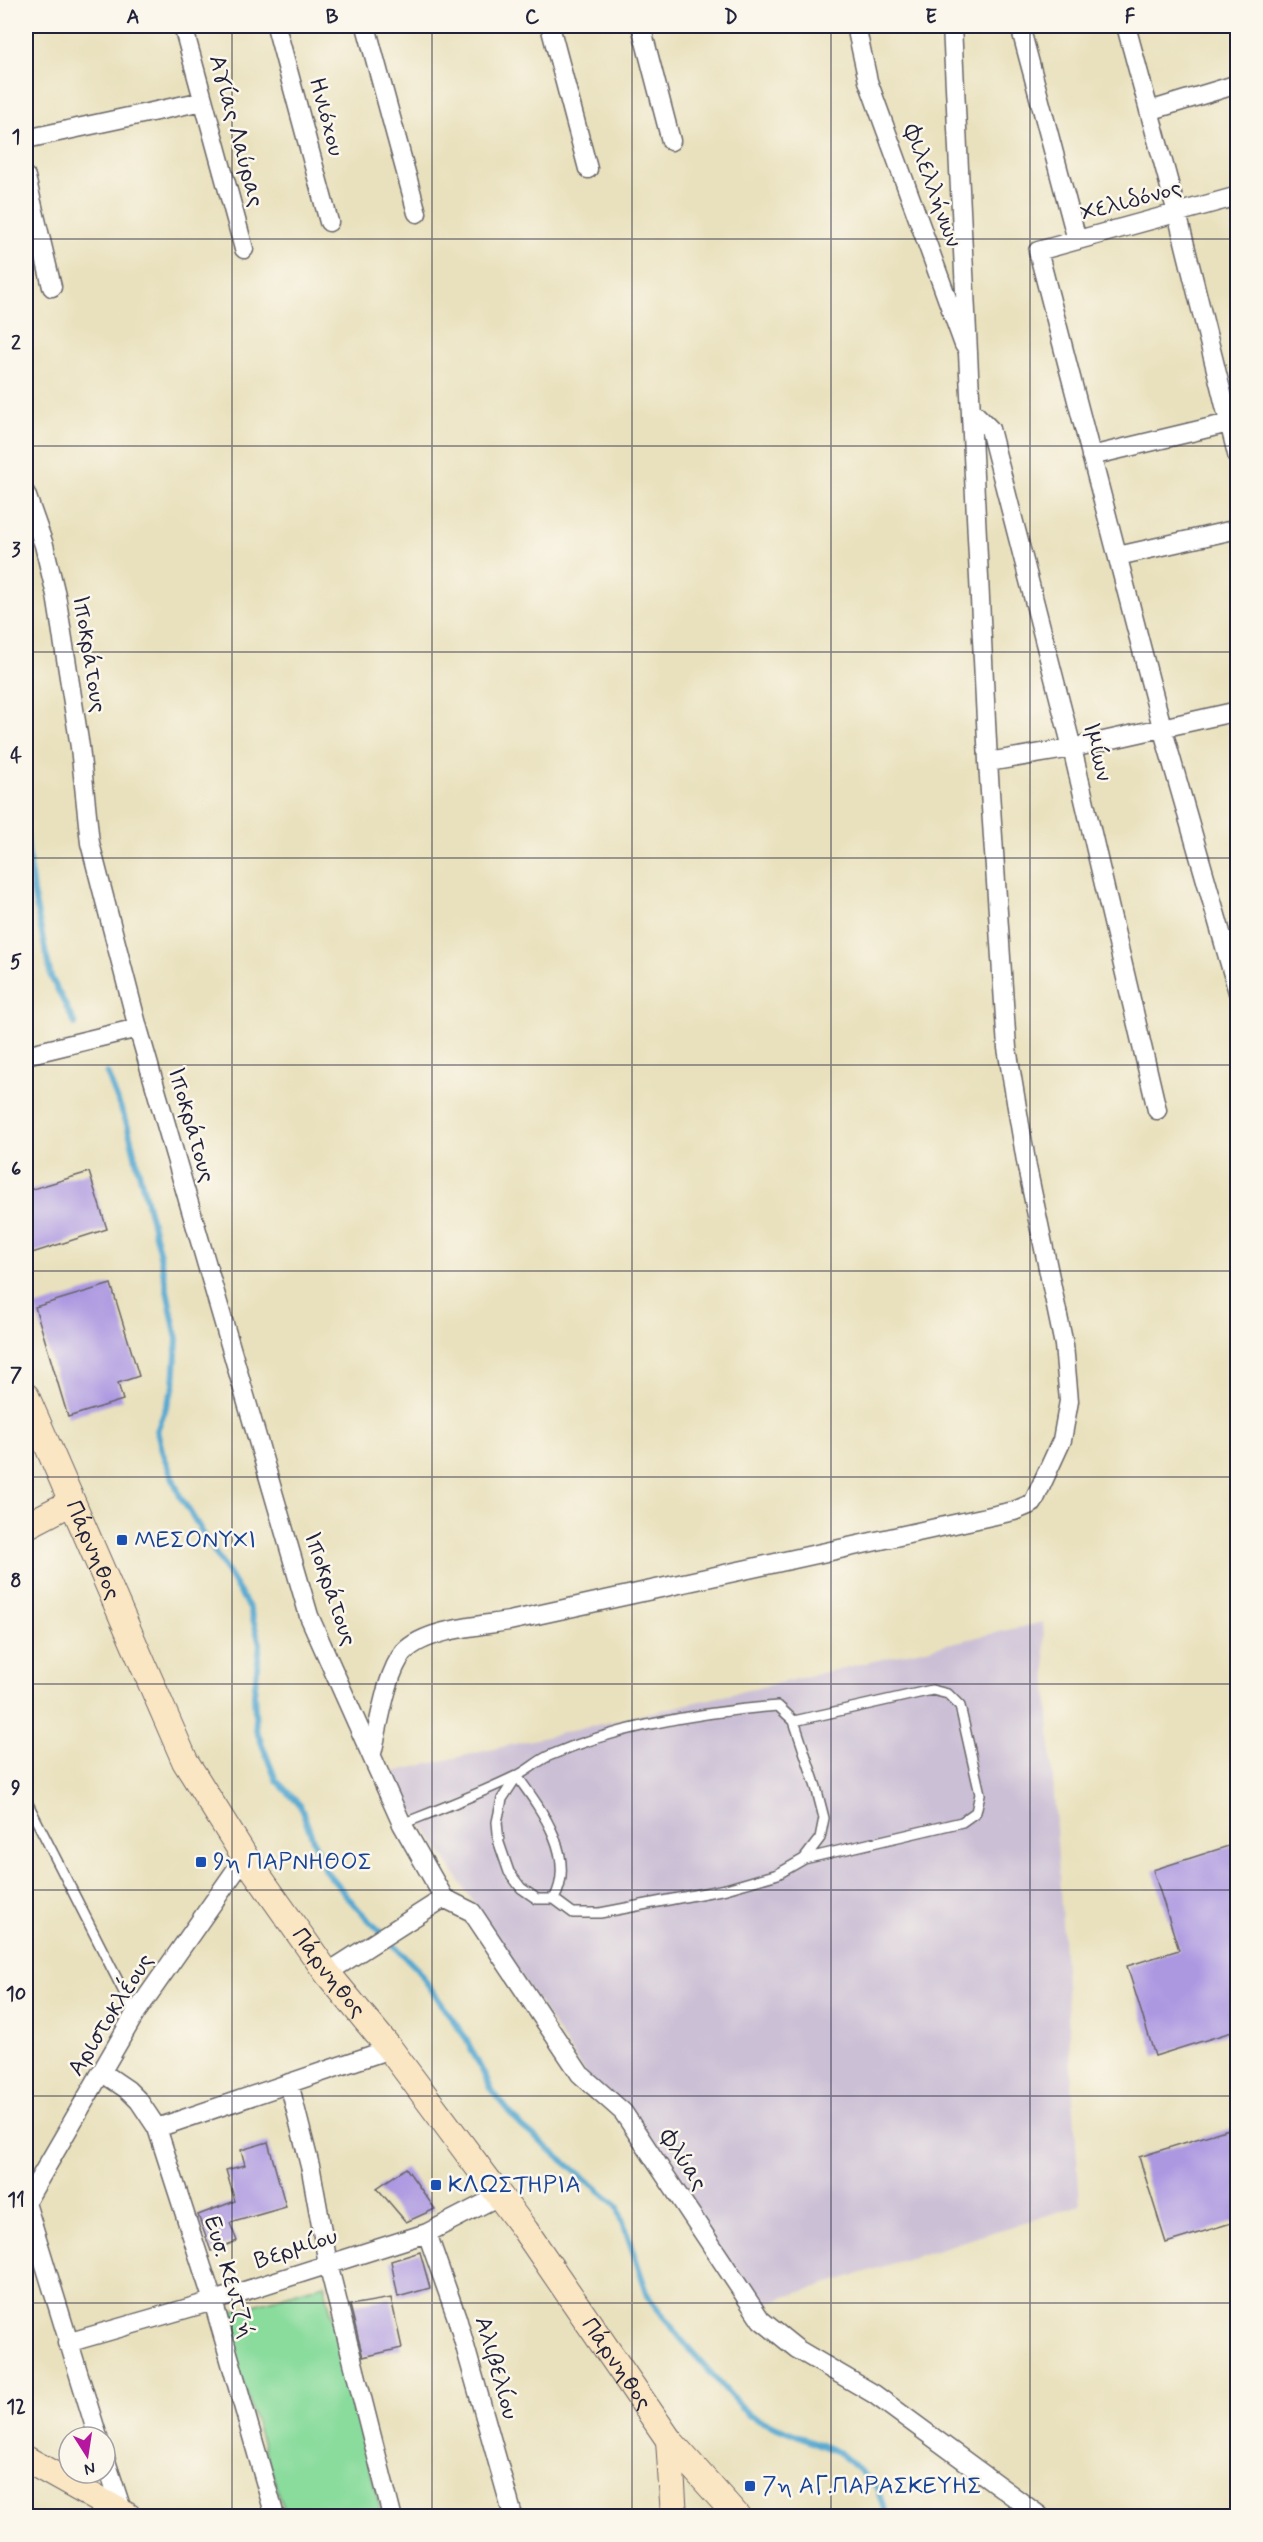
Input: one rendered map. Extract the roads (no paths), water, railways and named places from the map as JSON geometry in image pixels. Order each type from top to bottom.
[{"type":"main road","name":"Πάρνηθος","points":[[26,1396],[70,1503],[185,1761],[245,1857],[327,1972],[390,2049],[499,2196],[669,2440],[737,2517]]},
{"type":"main road","points":[[26,1526],[70,1503]]},
{"type":"main road","points":[[669,2440],[674,2517]]},
{"type":"main road","points":[[26,2460],[125,2515]]},
{"type":"street","name":"Αγίας Λαύρας","points":[[183,26],[244,249]]},
{"type":"street","name":"Ηνιόχου","points":[[276,26],[329,222]]},
{"type":"street","points":[[366,26],[417,213]]},
{"type":"street","points":[[550,26],[588,170]]},
{"type":"street","points":[[641,26],[671,141]]},
{"type":"street","name":"Φιλελλήνων","points":[[856,26],[868,81],[970,362]]},
{"type":"street","points":[[327,1972],[444,1898],[402,1824],[372,1753],[393,1673],[404,1653],[438,1634],[520,1619],[1014,1511],[1033,1503],[1062,1440],[1069,1401],[1064,1345],[1027,1167],[1007,1048],[988,762],[973,412],[952,26]]},
{"type":"street","points":[[1020,26],[1077,240]]},
{"type":"street","points":[[1126,26],[1177,213],[1236,449]]},
{"type":"street","points":[[1149,111],[1238,84]]},
{"type":"street","points":[[26,139],[203,101]]},
{"type":"street","points":[[26,177],[52,287]]},
{"type":"street","name":"Χελιδόνος","points":[[1091,456],[1038,251],[1238,196]]},
{"type":"street","name":"Ιμίων","points":[[973,412],[990,429],[1072,748],[1157,1110]]},
{"type":"street","points":[[1229,423],[1091,456],[1162,728],[1238,992]]},
{"type":"street","name":"Ιποκράτους","points":[[26,494],[44,545],[56,596],[80,747],[90,843],[138,1028],[309,1616],[372,1753]]},
{"type":"street","points":[[1118,556],[1238,529]]},
{"type":"street","points":[[988,762],[1072,748],[1238,711]]},
{"type":"street","points":[[26,1055],[138,1028]]},
{"type":"street","name":"Αριστοκλέους","points":[[26,2203],[135,2014],[245,1857]]},
{"type":"street","name":"Φλύας","points":[[444,1898],[472,1912],[580,2074],[623,2112],[761,2320],[797,2349],[874,2394],[1040,2517]]},
{"type":"street","points":[[157,2128],[390,2049]]},
{"type":"street","name":"Ευσ. Κεντζή","points":[[103,2073],[128,2090],[139,2101],[157,2128],[213,2301],[274,2517]]},
{"type":"street","points":[[289,2083],[310,2170],[328,2264],[392,2517]]},
{"type":"street","name":"Βερμίου","points":[[68,2343],[213,2301],[427,2234],[499,2196]]},
{"type":"street","points":[[26,2203],[94,2425]]},
{"type":"street","name":"Αλιβελίου","points":[[427,2234],[457,2318],[513,2517]]},
{"type":"street","points":[[114,2485],[125,2515]]},
{"type":"lane","points":[[517,1776],[502,1799],[497,1822],[499,1844],[509,1872],[521,1888],[537,1899],[554,1899],[573,1913],[600,1913],[726,1888],[778,1874],[804,1859],[962,1822],[976,1812],[981,1794],[960,1706],[948,1694],[932,1690],[794,1720]]},
{"type":"lane","points":[[402,1824],[517,1776],[549,1755],[644,1726],[698,1715],[778,1706],[794,1720],[824,1818],[820,1838],[804,1859]]},
{"type":"lane","points":[[517,1776],[550,1825],[557,1846],[562,1878],[554,1899]]},
{"type":"lane","points":[[26,1800],[135,2014]]},
{"type":"waterway","points":[[26,834],[33,892],[51,977],[75,1024]]},
{"type":"waterway","points":[[107,1073],[127,1124],[159,1251],[177,1339],[174,1386],[157,1431],[163,1454],[180,1496],[250,1609],[260,1644],[254,1694],[256,1729],[276,1780],[300,1805],[324,1869],[358,1909],[417,1969],[465,2037],[493,2092],[519,2124],[617,2205],[649,2298],[686,2345],[748,2415],[840,2453],[876,2486],[887,2516]]},
{"type":"place","name":"ΜΕΣΟΝΥΧΙ","points":[[122,1540]]},
{"type":"place","name":"9η ΠΑΡΝΗΘΟΣ","points":[[201,1862]]},
{"type":"place","name":"ΚΛΩΣΤΗΡΙΑ","points":[[436,2185]]},
{"type":"place","name":"7η ΑΓ.ΠΑΡΑΣΚΕΥΗΣ","points":[[750,2486]]}]
